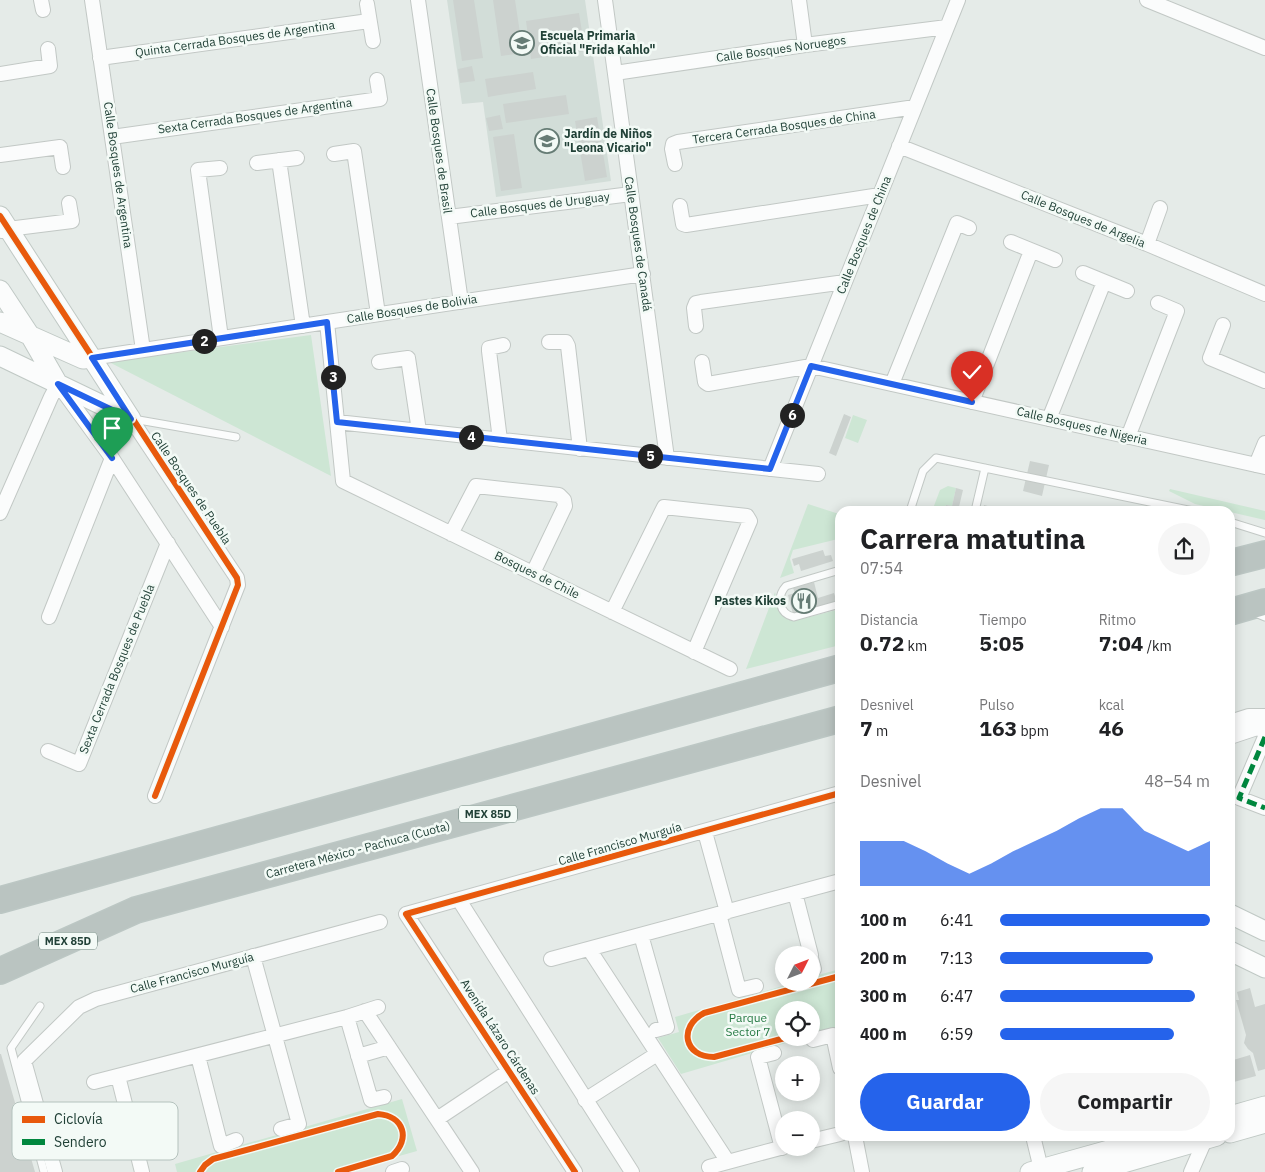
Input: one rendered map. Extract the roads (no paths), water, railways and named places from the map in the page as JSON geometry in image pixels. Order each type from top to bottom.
[{"type":"highway","points":[[1235,563],[1265,554]]},
{"type":"highway","points":[[0,900],[835,669]]},
{"type":"highway","name":"Carretera México - Pachuca (Cuota)","points":[[0,972],[136,910],[835,720]]},
{"type":"street","name":"Calle Bosques de Argentina","points":[[92,0],[143,350]]},
{"type":"street","name":"Calle Bosques de Brasil","points":[[418,0],[461,302]]},
{"type":"street","name":"Calle Bosques de Canadá","points":[[606,0],[667,458]]},
{"type":"street","points":[[799,0],[805,46]]},
{"type":"street","name":"Calle Bosques de China","points":[[770,469],[958,0]]},
{"type":"street","points":[[1147,0],[1265,48]]},
{"type":"street","points":[[367,4],[372,41]]},
{"type":"street","name":"Quinta Cerrada Bosques de Argentina","points":[[100,58],[370,21]]},
{"type":"street","name":"Calle Bosques Noruegos","points":[[615,73],[947,28]]},
{"type":"street","points":[[0,74],[50,66],[48,49]]},
{"type":"street","name":"Sexta Cerrada Bosques de Argentina","points":[[112,137],[380,99],[377,80]]},
{"type":"street","name":"Tercera Cerrada Bosques de China","points":[[675,164],[672,149],[673,144],[678,142],[915,107]]},
{"type":"street","name":"Calle Bosques de Argelia","points":[[900,146],[1147,244],[1265,294]]},
{"type":"street","points":[[0,155],[60,147],[64,167]]},
{"type":"street","points":[[334,154],[354,151],[378,314]]},
{"type":"street","points":[[257,163],[297,158]]},
{"type":"street","points":[[279,160],[303,326]]},
{"type":"street","points":[[220,168],[198,170],[221,338]]},
{"type":"street","name":"Calle Bosques de Uruguay","points":[[448,217],[631,194]]},
{"type":"street","points":[[680,206],[682,222],[686,225],[880,195]]},
{"type":"street","points":[[3,226],[72,221],[69,202]]},
{"type":"street","points":[[1147,244],[1160,208]]},
{"type":"street","points":[[892,384],[958,223],[969,228]]},
{"type":"street","name":"Calle Bosques de Puebla","points":[[3,226],[237,578],[238,585],[222,627]]},
{"type":"street","points":[[1011,242],[1055,260]]},
{"type":"street","points":[[972,402],[1032,251]]},
{"type":"street","points":[[1084,273],[1127,292]]},
{"type":"street","name":"Calle Bosques de Bolivia","points":[[92,358],[643,274]]},
{"type":"street","points":[[696,326],[694,308],[700,302],[845,282]]},
{"type":"street","points":[[1049,419],[1104,282]]},
{"type":"street","points":[[2,302],[31,337],[58,384],[112,458],[222,627],[156,796]]},
{"type":"street","points":[[1128,437],[1177,311],[1158,303]]},
{"type":"street","points":[[0,322],[83,359],[92,358]]},
{"type":"street","points":[[327,322],[337,422],[818,474]]},
{"type":"street","points":[[1223,325],[1210,358],[1265,381]]},
{"type":"street","points":[[548,342],[566,342],[568,346],[580,448]]},
{"type":"street","points":[[500,440],[489,348],[503,345]]},
{"type":"street","points":[[0,356],[131,419]]},
{"type":"street","points":[[379,362],[408,358],[419,431]]},
{"type":"street","points":[[702,362],[705,382],[708,384],[811,366]]},
{"type":"street","name":"Calle Bosques de Nigeria","points":[[811,366],[1261,466]]},
{"type":"street","points":[[0,513],[58,384]]},
{"type":"street","name":"Bosques de Chile","points":[[337,422],[343,481],[730,669]]},
{"type":"street","points":[[1261,466],[1265,443]]},
{"type":"street","points":[[49,617],[112,458]]},
{"type":"street","points":[[452,534],[476,486],[559,495],[564,500],[565,506],[533,573]]},
{"type":"street","points":[[612,612],[664,507],[746,516],[750,521],[694,652]]},
{"type":"street","name":"Sexta Cerrada Bosques de Puebla","points":[[48,751],[79,764],[168,543]]},
{"type":"street","points":[[1235,720],[1249,716],[1265,716]]},
{"type":"street","points":[[1235,735],[1254,728],[1265,727]]},
{"type":"street","points":[[1265,737],[1239,798],[1265,808]]},
{"type":"street","name":"Calle Francisco Murguía","points":[[406,914],[835,794]]},
{"type":"street","points":[[705,832],[739,990],[756,986]]},
{"type":"street","points":[[551,959],[835,882]]},
{"type":"street","points":[[795,893],[808,946]]},
{"type":"street","points":[[459,900],[632,1172]]},
{"type":"street","name":"Avenida Lázaro Cárdenas","points":[[406,914],[575,1172]]},
{"type":"street","points":[[1235,916],[1265,931]]},
{"type":"street","name":"Calle Francisco Murguía","points":[[36,1102],[24,1060],[79,1007],[96,999],[380,922]]},
{"type":"street","points":[[641,935],[667,1027],[656,1030]]},
{"type":"street","points":[[589,949],[728,1162]]},
{"type":"street","points":[[1235,953],[1265,968]]},
{"type":"street","points":[[253,956],[299,1124],[281,1129]]},
{"type":"street","points":[[94,1082],[372,1009],[389,1047],[472,1172]]},
{"type":"street","points":[[347,1017],[372,1100],[384,1097]]},
{"type":"street","points":[[820,1038],[833,1035],[835,1044]]},
{"type":"street","points":[[358,1056],[389,1047]]},
{"type":"street","points":[[774,1053],[758,1057],[775,1118]]},
{"type":"street","points":[[585,1100],[657,1054]]},
{"type":"street","points":[[198,1056],[221,1146],[236,1140]]},
{"type":"street","points":[[437,1118],[509,1071]]},
{"type":"street","points":[[118,1076],[124,1102]]},
{"type":"street","points":[[1235,1115],[1265,1106]]},
{"type":"street","points":[[1235,1131],[1265,1123]]},
{"type":"street","points":[[820,1139],[835,1135]]},
{"type":"street","points":[[856,1141],[862,1172]]},
{"type":"street","points":[[1033,1141],[1036,1170],[1141,1141]]},
{"type":"street","points":[[1092,1172],[1200,1141]]},
{"type":"street","points":[[1191,1172],[1209,1141]]},
{"type":"street","points":[[709,1167],[775,1149]]},
{"type":"lane","points":[[131,419],[236,437]]},
{"type":"lane","points":[[912,506],[923,471],[936,458],[1169,506]]},
{"type":"lane","points":[[975,506],[985,468]]},
{"type":"lane","points":[[1235,524],[1265,533]]},
{"type":"lane","points":[[835,571],[786,586],[781,591],[779,597],[783,611],[788,616],[794,617],[835,605]]},
{"type":"lane","points":[[25,1102],[10,1048],[40,1006]]},
{"type":"place","name":"Escuela Primaria Oficial \"Frida Kahlo\"","points":[[522,43]]},
{"type":"place","name":"Jardín de Niños \"Leona Vicario\"","points":[[547,141]]},
{"type":"place","name":"Pastes Kikos","points":[[804,601]]},
{"type":"park label","name":"Parque Sector 7","points":[[748,1025]]}]
